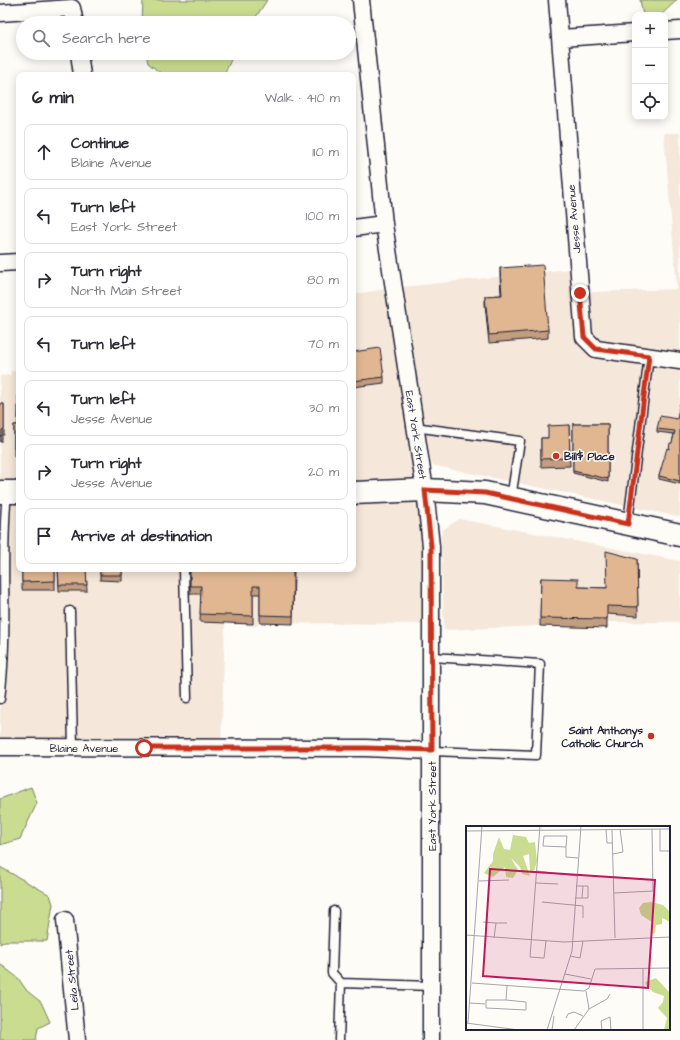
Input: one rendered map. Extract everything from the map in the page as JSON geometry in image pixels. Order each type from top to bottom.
[{"type":"main road","points":[[356,493],[425,490],[485,493],[680,535]]},
{"type":"street","name":"East York Street","points":[[361,0],[384,224],[414,427],[425,490],[431,546],[431,1040]]},
{"type":"street","name":"Jesse Avenue","points":[[557,0],[584,337],[596,349],[680,361]]},
{"type":"street","points":[[0,12],[74,15]]},
{"type":"street","points":[[668,31],[680,30]]},
{"type":"street","points":[[561,38],[632,33]]},
{"type":"street","points":[[80,60],[82,72]]},
{"type":"street","points":[[356,228],[384,224]]},
{"type":"street","points":[[0,263],[16,262]]},
{"type":"street","name":"Blaine Avenue","points":[[0,747],[366,748],[432,750]]},
{"type":"street","name":"Leila Street","points":[[65,920],[77,1040]]},
{"type":"lane","points":[[628,524],[649,356]]},
{"type":"lane","points":[[414,427],[520,441],[511,499]]},
{"type":"lane","points":[[0,699],[5,637],[3,525],[9,492]]},
{"type":"lane","points":[[184,572],[187,698]]},
{"type":"lane","points":[[70,611],[73,748]]},
{"type":"lane","points":[[432,657],[540,664],[536,755],[432,750]]},
{"type":"lane","points":[[334,910],[332,973],[341,983],[339,1040]]},
{"type":"lane","points":[[341,983],[432,986]]},
{"type":"shaded area","points":[[664,133],[680,133],[680,517],[432,465],[420,408],[403,287],[570,269],[573,296],[596,292],[677,289]]},
{"type":"shaded area","points":[[394,288],[433,624],[260,623],[256,626],[225,623],[221,748],[0,747],[0,376],[10,375],[11,371],[16,371],[16,572],[356,572],[356,294]]},
{"type":"shaded area","points":[[459,519],[680,561],[680,622],[607,622],[607,628],[540,626],[444,630],[441,536],[444,529]]},
{"type":"green space","points":[[143,0],[267,0],[257,16],[142,16]]},
{"type":"green space","points":[[640,0],[677,0],[664,12],[642,12]]},
{"type":"green space","points":[[147,60],[231,60],[225,72],[159,72],[148,63]]},
{"type":"green space","points":[[31,787],[37,803],[20,839],[0,845],[0,799]]},
{"type":"green space","points":[[0,867],[50,895],[53,904],[47,941],[5,941],[0,944]]},
{"type":"green space","points":[[0,964],[18,978],[27,991],[41,1002],[50,1022],[38,1028],[36,1040],[0,1040]]},
{"type":"building","points":[[543,265],[548,330],[489,335],[485,296],[502,295],[500,268]]},
{"type":"building","points":[[380,348],[384,377],[356,381],[356,352]]},
{"type":"building","points":[[0,404],[4,404],[4,429],[2,430],[2,436],[0,436]]},
{"type":"building","points":[[680,404],[680,481],[659,476],[667,448],[669,449],[670,443],[672,443],[675,431],[657,429],[660,416],[677,419]]},
{"type":"building","points":[[573,424],[608,424],[608,479],[573,471]]},
{"type":"building","points":[[14,425],[16,425],[16,449],[14,449]]},
{"type":"building","points":[[569,425],[570,458],[541,459],[541,438],[548,438],[548,426]]},
{"type":"building","points":[[606,551],[637,559],[638,607],[607,606],[607,619],[540,618],[541,578],[578,579],[578,587],[607,588]]},
{"type":"building","points":[[22,572],[55,572],[55,581],[22,582]]},
{"type":"building","points":[[58,572],[86,572],[87,585],[59,585]]},
{"type":"building","points":[[100,572],[122,572],[122,575],[100,575]]},
{"type":"building","points":[[190,572],[293,572],[293,616],[260,615],[260,586],[253,586],[253,616],[200,614],[201,586],[190,586]]},
{"type":"place","name":"Bill$ Place","points":[[556,456]]},
{"type":"place","name":"Saint Anthonys Catholic Church","points":[[651,736]]},
{"type":"route","points":[[144,748],[366,748],[432,750],[431,546],[425,490],[485,493],[628,524],[649,356],[596,349],[584,337],[580,293]]}]
